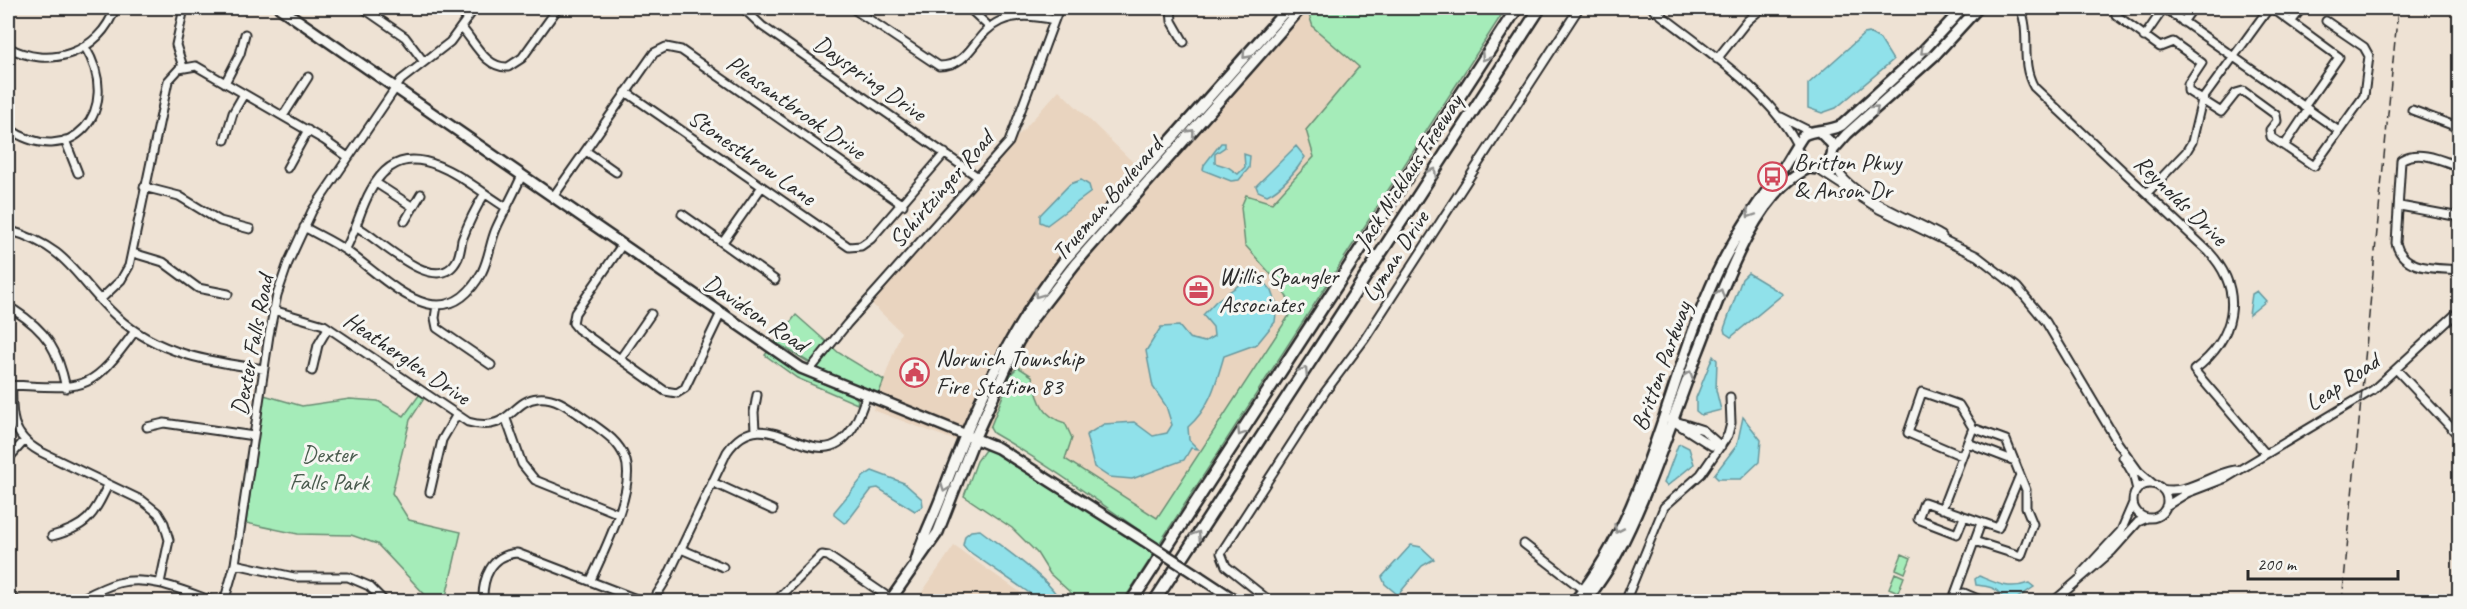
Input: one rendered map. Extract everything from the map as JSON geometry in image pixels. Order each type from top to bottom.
[{"type":"highway","name":"Jack Nicklaus Freeway","points":[[1131,602],[1517,8]]},
{"type":"highway","name":"Jack Nicklaus Freeway","points":[[1154,602],[1540,8]]},
{"type":"main road","name":"Davidson Road","points":[[280,8],[721,313],[809,371],[970,435],[1030,466],[1238,602]]},
{"type":"main road","name":"Trueman Boulevard","points":[[970,435],[1000,356],[1037,296],[1064,261],[1288,8]]},
{"type":"main road","name":"Trueman Boulevard","points":[[970,435],[1018,342],[1045,302],[1301,8]]},
{"type":"main road","points":[[1963,8],[1920,54],[1842,125],[1804,135],[1796,147],[1799,161],[1813,168],[1826,165],[1847,134],[1934,56],[1978,8]]},
{"type":"main road","points":[[1815,132],[1829,139],[1832,154]]},
{"type":"main road","name":"Britton Parkway","points":[[1668,418],[1716,275],[1747,218],[1796,147]]},
{"type":"main road","name":"Britton Parkway","points":[[1574,602],[1586,596],[1610,548],[1668,418],[1726,277],[1746,238],[1790,178],[1813,168]]},
{"type":"main road","points":[[890,600],[927,551],[938,532],[970,435]]},
{"type":"street","points":[[8,47],[29,56],[51,58],[85,47],[104,30],[115,8]]},
{"type":"street","points":[[183,67],[176,45],[184,8]]},
{"type":"street","points":[[363,8],[405,37],[424,62]]},
{"type":"street","name":"Dexter Falls Road","points":[[224,602],[235,564],[273,310],[282,277],[304,227],[348,157],[401,80],[450,42],[475,8]]},
{"type":"street","points":[[462,27],[488,61],[494,66],[507,68],[522,58],[558,8]]},
{"type":"street","name":"Dayspring Drive","points":[[743,8],[762,26],[978,177]]},
{"type":"street","points":[[852,8],[939,66],[951,65],[962,57],[986,24],[1003,15],[1017,12],[1031,13],[1054,20]]},
{"type":"street","points":[[969,8],[986,24]]},
{"type":"street","name":"Schirtzinger Road","points":[[809,371],[847,324],[1012,136],[1059,8]]},
{"type":"street","points":[[1171,8],[1172,21],[1184,42]]},
{"type":"street","name":"Lyman Drive","points":[[1271,602],[1226,566],[1221,553],[1325,392],[1366,336],[1579,8]]},
{"type":"street","points":[[1652,8],[1717,59],[1779,116],[1815,132]]},
{"type":"street","points":[[1717,59],[1747,21],[1762,8]]},
{"type":"street","name":"Reynolds Drive","points":[[2020,8],[2025,26],[2025,67],[2034,87],[2209,252],[2224,271],[2231,293],[2228,327],[2211,357],[2194,370],[2265,453]]},
{"type":"street","points":[[2115,8],[2115,15],[2144,37],[2163,48],[2170,41],[2173,42],[2202,63],[2187,88],[2202,100],[2221,112],[2236,93],[2243,91],[2277,115],[2277,121],[2270,134],[2314,166],[2364,96],[2369,56],[2364,47],[2325,21]]},
{"type":"street","points":[[2144,37],[2164,8],[2339,131]]},
{"type":"street","points":[[2183,22],[2193,8]]},
{"type":"street","points":[[2147,193],[2192,142],[2202,100],[2270,8],[2338,57],[2284,146]]},
{"type":"street","points":[[2291,22],[2301,8]]},
{"type":"street","points":[[225,83],[240,54],[245,34]]},
{"type":"street","points":[[8,128],[20,136],[39,143],[65,140],[85,126],[99,99],[98,75],[85,47]]},
{"type":"street","name":"Pleasantbrook Drive","points":[[626,92],[654,53],[666,47],[681,50],[903,205]]},
{"type":"street","points":[[101,299],[121,280],[133,253],[144,187],[168,81],[173,73],[183,67],[191,65],[200,68],[308,130],[348,157]]},
{"type":"street","points":[[283,116],[308,77]]},
{"type":"street","points":[[553,197],[626,92]]},
{"type":"street","name":"Stonesthrow Lane","points":[[626,92],[839,242],[857,247],[868,243],[903,205]]},
{"type":"street","points":[[225,140],[233,113],[244,94]]},
{"type":"street","points":[[2412,110],[2452,125],[2460,132]]},
{"type":"street","points":[[1779,116],[1796,147]]},
{"type":"street","points":[[287,168],[308,130]]},
{"type":"street","points":[[65,140],[78,173]]},
{"type":"street","points":[[586,151],[616,172]]},
{"type":"street","points":[[903,205],[945,153]]},
{"type":"street","points":[[1832,154],[1838,173],[1864,194],[1996,269],[2034,306],[2060,343],[2118,443],[2139,472],[2162,489],[2166,497],[2166,506],[2159,516],[2138,522],[2112,551],[2053,602]]},
{"type":"street","points":[[2460,167],[2418,154],[2409,155],[2401,160],[2398,167],[2400,206],[2396,243],[2399,254],[2408,262],[2421,266],[2460,270]]},
{"type":"street","points":[[345,250],[376,183],[393,167],[405,162],[424,160],[446,168],[507,208]]},
{"type":"street","points":[[1813,168],[1879,209],[1959,247]]},
{"type":"street","points":[[304,227],[345,250],[400,292],[420,302],[437,305],[457,299],[473,286],[489,256],[496,230],[522,175]]},
{"type":"street","points":[[376,183],[413,207]]},
{"type":"street","points":[[144,187],[179,196],[220,221],[250,229]]},
{"type":"street","points":[[723,242],[761,188]]},
{"type":"street","points":[[405,220],[422,194]]},
{"type":"street","points":[[357,227],[411,265],[423,271],[440,272],[457,260],[468,222],[484,195]]},
{"type":"street","points":[[2400,206],[2460,217]]},
{"type":"street","points":[[682,214],[775,280]]},
{"type":"street","points":[[8,230],[50,248],[73,266],[101,299],[135,331],[168,349],[185,355],[264,369]]},
{"type":"street","points":[[622,245],[573,320],[578,329],[665,391],[675,393],[681,391],[721,313]]},
{"type":"street","points":[[133,253],[164,262],[198,288],[228,294]]},
{"type":"street","points":[[437,305],[435,318],[437,328],[491,365]]},
{"type":"street","points":[[14,310],[27,318],[54,348],[62,365],[66,388]]},
{"type":"street","name":"Heatherglen Drive","points":[[273,310],[303,317],[328,328],[456,416],[479,425],[506,419],[534,398],[556,400],[616,442],[628,467],[628,477],[617,513]]},
{"type":"street","name":"Leap Road","points":[[2166,506],[2187,493],[2226,477],[2373,390],[2460,310]]},
{"type":"street","points":[[620,359],[651,314]]},
{"type":"street","points":[[312,371],[318,345],[328,328]]},
{"type":"street","points":[[135,331],[111,363],[98,376],[84,384],[66,388],[10,385],[12,420],[24,441],[39,452],[148,504],[165,523],[168,550],[160,584]]},
{"type":"street","points":[[2396,369],[2460,437]]},
{"type":"street","points":[[1962,456],[1908,433],[1922,392],[1959,405],[1973,428],[2006,440],[2027,494],[2026,507],[2033,524],[2023,552],[2017,557],[1974,541]]},
{"type":"street","points":[[755,430],[756,395]]},
{"type":"street","points":[[652,602],[732,445],[744,434],[755,430],[772,431],[811,447],[830,447],[844,440],[853,429],[867,395]]},
{"type":"street","points":[[1625,602],[1664,507],[1701,474],[1721,446],[1731,423],[1730,397]]},
{"type":"street","points":[[430,492],[442,440],[456,416]]},
{"type":"street","points":[[1668,418],[1712,446],[1721,446]]},
{"type":"street","points":[[506,419],[522,464],[535,480],[617,513],[608,545],[591,580]]},
{"type":"street","points":[[147,427],[164,423],[254,436]]},
{"type":"street","points":[[1942,509],[1973,428]]},
{"type":"street","points":[[8,459],[24,441]]},
{"type":"street","points":[[1968,443],[2015,461]]},
{"type":"street","points":[[2118,443],[2137,490]]},
{"type":"street","name":"Leap Road","points":[[2162,489],[2179,490],[2220,472],[2235,470]]},
{"type":"street","points":[[1964,517],[1957,534],[1918,519],[1924,502],[1994,528],[2002,524],[2020,475]]},
{"type":"street","points":[[712,482],[773,510]]},
{"type":"street","points":[[2077,580],[2121,531],[2137,490],[2144,485],[2153,484]]},
{"type":"street","points":[[52,536],[75,529],[88,521],[96,511],[108,485]]},
{"type":"street","points":[[2133,503],[2138,513],[2147,518]]},
{"type":"street","points":[[1953,598],[1980,523]]},
{"type":"street","points":[[1524,544],[1586,596]]},
{"type":"street","points":[[681,549],[723,567]]},
{"type":"street","points":[[483,602],[483,590],[490,568],[495,561],[509,554],[525,555],[644,602]]},
{"type":"street","points":[[787,602],[778,599],[819,555],[828,556],[890,600]]},
{"type":"street","points":[[235,564],[294,577],[348,577],[369,586],[385,602]]},
{"type":"street","points":[[75,602],[128,581],[160,584],[215,602]]},
{"type":"street","points":[[98,591],[104,602]]},
{"type":"street","points":[[1953,598],[1964,593],[1985,602]]},
{"type":"street","points":[[8,597],[20,602]]},
{"type":"street","points":[[1953,598],[1963,602]]},
{"type":"shaded area","points":[[1309,15],[1313,27],[1359,67],[1306,130],[1314,157],[1272,203],[1246,195],[1275,279],[1294,308],[1157,519],[1065,459],[1072,438],[1040,406],[1032,376],[1012,373],[990,428],[959,442],[873,410],[901,332],[870,302],[1059,90],[1146,175],[1287,18]]},
{"type":"shaded area","points":[[954,546],[1033,601],[916,601]]},
{"type":"green space","points":[[1316,8],[1506,8],[1159,544],[1057,473],[993,433],[990,428],[1012,373],[1018,367],[1032,376],[1039,399],[1046,411],[1065,423],[1072,438],[1065,459],[1157,518],[1294,308],[1275,279],[1245,245],[1241,207],[1246,195],[1272,203],[1314,157],[1306,130],[1359,67],[1313,27],[1309,15]]},
{"type":"green space","points":[[796,315],[839,353],[884,380],[879,393],[827,373],[775,342]]},
{"type":"green space","points":[[768,351],[815,380],[854,396],[858,400],[857,404],[797,378],[765,355]]},
{"type":"green space","name":"Dexter Falls Park","points":[[420,394],[425,397],[410,420],[392,493],[409,520],[461,532],[445,601],[431,601],[377,544],[351,535],[298,534],[246,523],[264,395],[302,406],[350,399],[378,401],[404,416]]},
{"type":"green space","points":[[985,450],[992,450],[1008,459],[1155,552],[1123,601],[1080,601],[1050,574],[1037,553],[1012,528],[964,496],[977,461]]},
{"type":"green space","points":[[1902,554],[1911,558],[1905,573],[1896,569]]},
{"type":"green space","points":[[1895,573],[1904,577],[1898,592],[1889,588]]},
{"type":"water","points":[[1869,33],[1880,39],[1893,60],[1836,108],[1822,113],[1808,108],[1808,84],[1864,34]]},
{"type":"water","points":[[1221,143],[1225,143],[1225,147],[1215,154],[1215,163],[1228,167],[1238,174],[1245,167],[1244,154],[1250,156],[1249,168],[1239,180],[1231,181],[1203,170],[1204,165]]},
{"type":"water","points":[[1296,146],[1305,157],[1293,173],[1283,184],[1267,195],[1258,191],[1256,186]]},
{"type":"water","points":[[1081,180],[1089,185],[1091,192],[1047,225],[1040,222],[1040,215],[1070,184]]},
{"type":"water","points":[[1748,273],[1783,294],[1731,337],[1725,333],[1724,329],[1742,279]]},
{"type":"water","points":[[1249,278],[1261,278],[1272,291],[1277,305],[1275,322],[1257,344],[1224,356],[1207,403],[1196,420],[1188,427],[1189,440],[1198,449],[1191,448],[1184,460],[1132,479],[1109,477],[1094,467],[1086,435],[1104,424],[1134,422],[1153,436],[1167,433],[1172,425],[1166,406],[1153,387],[1146,351],[1161,327],[1179,326],[1189,338],[1204,342],[1214,336],[1213,327],[1203,315],[1216,301]]},
{"type":"water","points":[[2257,291],[2266,301],[2249,315],[2252,294]]},
{"type":"water","points":[[1713,356],[1717,360],[1716,390],[1721,410],[1701,415],[1696,411],[1696,398]]},
{"type":"water","points":[[1743,417],[1761,440],[1759,462],[1741,479],[1718,479],[1714,475],[1737,445]]},
{"type":"water","points":[[1678,445],[1689,448],[1694,464],[1667,486],[1664,483]]},
{"type":"water","points":[[872,471],[904,483],[922,499],[923,506],[915,511],[878,488],[872,489],[844,523],[834,515],[834,512],[864,476]]},
{"type":"water","points":[[980,530],[1038,575],[1056,594],[1059,601],[1041,601],[967,550],[963,545],[965,536],[971,531]]},
{"type":"water","points":[[1411,545],[1421,547],[1434,559],[1422,566],[1398,595],[1385,584],[1382,577]]},
{"type":"water","points":[[1979,576],[2004,585],[2015,586],[2029,583],[2034,587],[2016,599],[2003,598],[1995,589],[1976,585],[1975,579]]},
{"type":"railway","points":[[2342,602],[2398,8]]},
{"type":"place","name":"Britton Pkwy & Anson Dr","points":[[1773,176]]},
{"type":"place","name":"Willis Spangler Associates","points":[[1198,290]]},
{"type":"place","name":"Norwich Township Fire Station 83","points":[[915,372]]}]
